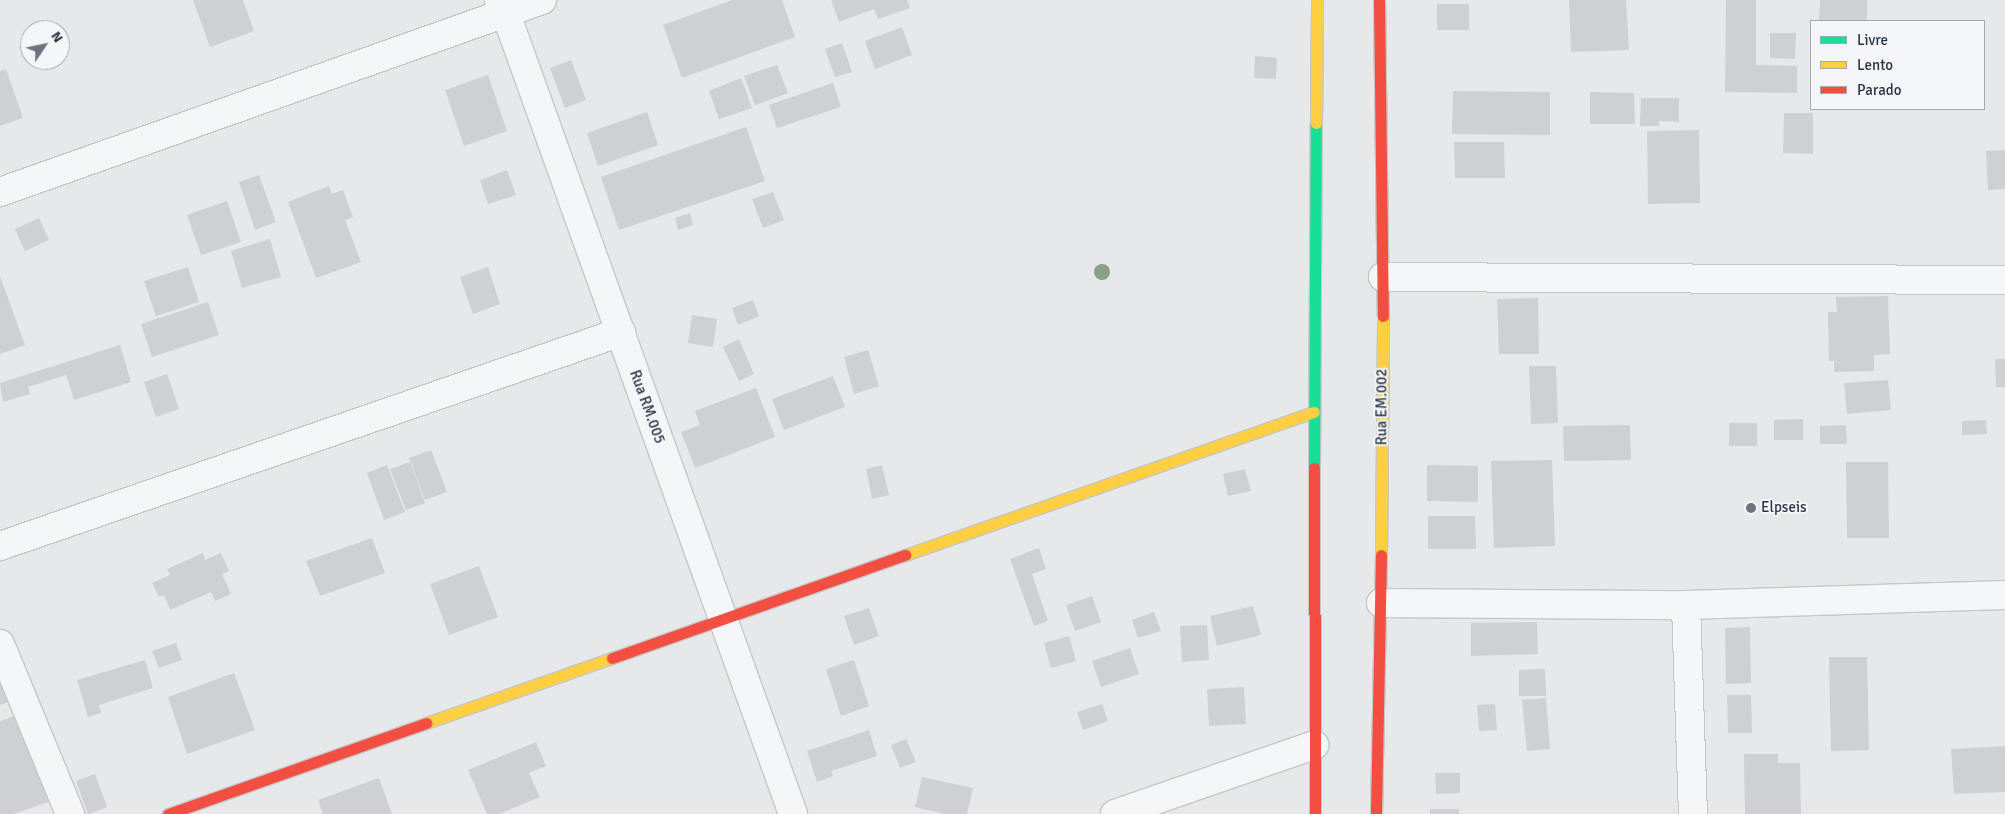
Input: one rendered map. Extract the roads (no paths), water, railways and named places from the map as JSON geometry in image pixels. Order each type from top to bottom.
[{"type":"street","points":[[0,192],[503,7],[542,0]]},
{"type":"street","points":[[1315,814],[1314,412],[1317,0]]},
{"type":"street","name":"Rua EM.002","points":[[1376,814],[1381,603],[1383,277],[1379,0]]},
{"type":"street","name":"Rua RM.005","points":[[503,7],[793,814]]},
{"type":"street","points":[[1383,277],[2005,280]]},
{"type":"street","points":[[0,546],[621,332]]},
{"type":"street","points":[[168,814],[1314,412]]},
{"type":"street","points":[[1381,603],[1686,605],[2005,595]]},
{"type":"street","points":[[1686,605],[1693,814]]},
{"type":"street","points":[[0,644],[70,814]]},
{"type":"street","points":[[1115,814],[1314,745]]},
{"type":"place","name":"Elpseis","points":[[1751,508]]}]
